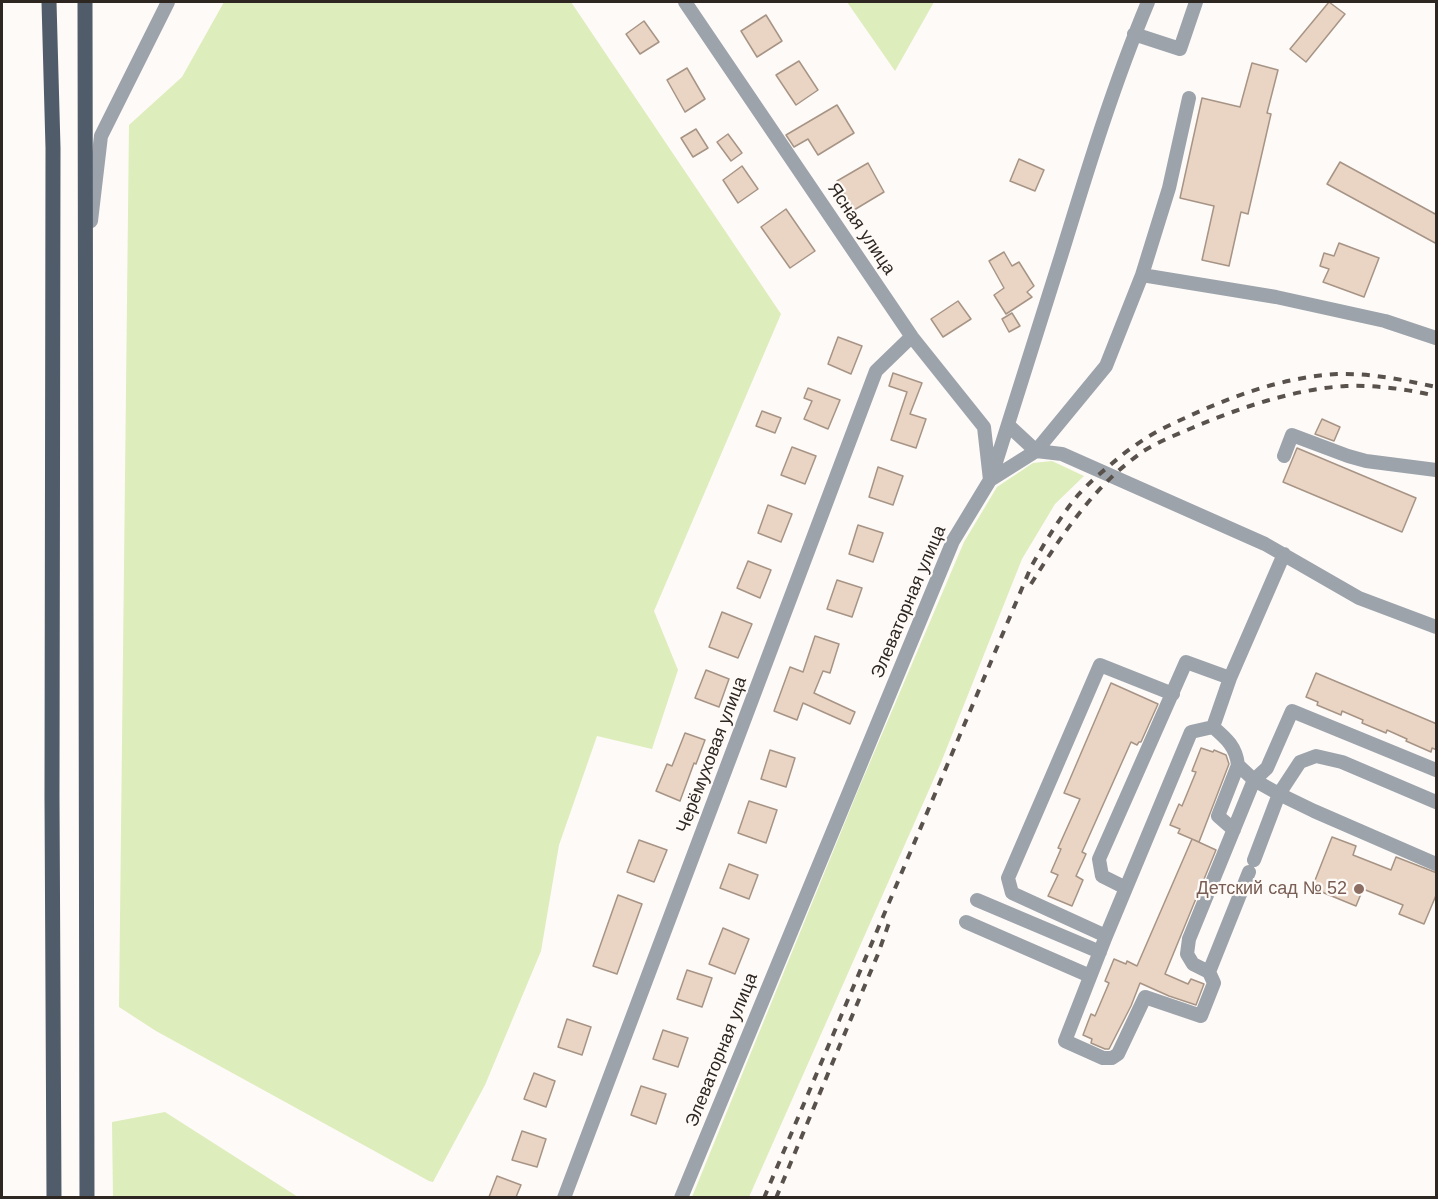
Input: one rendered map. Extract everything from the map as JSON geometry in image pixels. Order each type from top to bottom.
[{"type":"main road","points":[[50,2],[53,148],[54,1197]]},
{"type":"main road","points":[[86,2],[87,1197]]},
{"type":"street","points":[[86,259],[101,136],[168,2]]},
{"type":"street","name":"Ясная улица","points":[[686,2],[912,337],[984,427],[990,480]]},
{"type":"street","points":[[990,480],[1103,119],[1148,2]]},
{"type":"street","points":[[1134,34],[1180,49],[1196,2]]},
{"type":"street","name":"Элеваторная улица","points":[[681,1197],[953,541],[990,480],[1036,451],[1106,366],[1142,275],[1169,188],[1189,98]]},
{"type":"street","points":[[1142,275],[1276,297],[1385,321],[1437,338]]},
{"type":"street","name":"Черёмуховая улица","points":[[564,1197],[876,371],[912,337]]},
{"type":"street","points":[[1008,425],[1036,451],[1062,454],[1265,544],[1359,598],[1437,627]]},
{"type":"street","points":[[1284,456],[1292,435],[1366,461],[1437,470]]},
{"type":"street","points":[[1213,727],[1230,678],[1284,554]]},
{"type":"street","points":[[1126,888],[1102,876],[1099,859],[1186,662],[1230,678]]},
{"type":"street","points":[[1106,936],[1012,893],[1008,878],[1100,665],[1173,694]]},
{"type":"street","points":[[1213,727],[1191,732],[1065,1041],[1103,1058],[1112,1058],[1118,1054],[1145,997],[1201,1016],[1214,983],[1209,972],[1193,964],[1187,954],[1189,939],[1254,780],[1267,768],[1292,711],[1437,770]]},
{"type":"street","points":[[1213,727],[1226,738],[1236,753],[1238,765],[1218,816],[1234,830]]},
{"type":"street","points":[[1209,972],[1279,794],[1300,762],[1317,756],[1342,762],[1437,802]]},
{"type":"street","points":[[1238,765],[1254,780],[1279,794],[1437,864]]},
{"type":"street","points":[[977,900],[1100,952]]},
{"type":"street","points":[[966,922],[1090,976]]},
{"type":"green space","points":[[224,2],[571,2],[781,314],[654,611],[678,670],[652,749],[597,736],[559,845],[541,951],[485,1085],[433,1182],[156,1031],[119,1007],[129,125],[182,77]]},
{"type":"green space","points":[[847,2],[934,2],[895,71]]},
{"type":"green space","points":[[1052,461],[1084,476],[1055,504],[1022,559],[940,765],[749,1197],[692,1197],[859,788],[964,542],[997,487],[1033,463]]},
{"type":"green space","points":[[165,1112],[298,1197],[113,1197],[112,1122]]},
{"type":"building","points":[[1329,2],[1345,14],[1306,62],[1290,49]]},
{"type":"building","points":[[766,15],[782,41],[757,57],[741,31]]},
{"type":"building","points":[[644,21],[659,42],[640,54],[626,34]]},
{"type":"building","points":[[799,61],[818,90],[796,105],[776,75]]},
{"type":"building","points":[[1252,63],[1278,70],[1267,113],[1271,114],[1248,214],[1241,212],[1229,266],[1202,260],[1214,206],[1180,198],[1202,98],[1240,107]]},
{"type":"building","points":[[687,68],[705,99],[685,112],[667,80]]},
{"type":"building","points":[[837,105],[854,133],[818,155],[808,139],[794,147],[786,135]]},
{"type":"building","points":[[696,129],[708,148],[693,157],[681,138]]},
{"type":"building","points":[[728,134],[742,153],[731,161],[717,142]]},
{"type":"building","points":[[1019,159],[1044,170],[1035,191],[1010,181]]},
{"type":"building","points":[[1340,162],[1437,215],[1437,244],[1327,184]]},
{"type":"building","points":[[868,163],[884,192],[854,210],[837,181]]},
{"type":"building","points":[[742,166],[758,189],[738,203],[723,180]]},
{"type":"building","points":[[786,209],[815,251],[790,268],[761,227]]},
{"type":"building","points":[[1339,243],[1379,258],[1364,297],[1323,282],[1329,269],[1320,266],[1324,253],[1334,256]]},
{"type":"building","points":[[1004,252],[1012,266],[1019,262],[1034,286],[1027,292],[1032,297],[1006,314],[994,295],[1004,288],[989,261]]},
{"type":"building","points":[[958,301],[971,319],[943,337],[931,319]]},
{"type":"building","points":[[1012,313],[1020,326],[1009,332],[1002,319]]},
{"type":"building","points":[[838,337],[862,346],[851,374],[828,364]]},
{"type":"building","points":[[893,373],[922,383],[910,414],[926,419],[916,448],[891,440],[907,392],[889,386]]},
{"type":"building","points":[[808,388],[840,400],[828,429],[804,419],[812,401],[804,398]]},
{"type":"building","points":[[762,411],[781,418],[775,433],[756,426]]},
{"type":"building","points":[[1322,419],[1340,427],[1334,441],[1315,434]]},
{"type":"building","points":[[792,447],[816,456],[805,484],[781,475]]},
{"type":"building","points":[[1297,448],[1416,498],[1402,532],[1283,482]]},
{"type":"building","points":[[878,467],[903,476],[893,505],[869,497]]},
{"type":"building","points":[[768,505],[792,514],[781,542],[758,533]]},
{"type":"building","points":[[858,525],[883,533],[873,562],[849,554]]},
{"type":"building","points":[[748,561],[771,570],[760,598],[737,588]]},
{"type":"building","points":[[837,580],[862,588],[852,617],[827,609]]},
{"type":"building","points":[[722,612],[752,624],[738,658],[709,647]]},
{"type":"building","points":[[815,636],[839,644],[830,673],[823,671],[814,693],[855,712],[850,724],[803,703],[797,720],[774,711],[790,667],[803,672]]},
{"type":"building","points":[[706,670],[729,679],[719,707],[695,698]]},
{"type":"building","points":[[1316,673],[1437,724],[1437,750],[1432,748],[1431,752],[1387,730],[1386,733],[1362,723],[1363,720],[1342,711],[1341,715],[1317,705],[1318,702],[1306,697]]},
{"type":"building","points":[[1111,683],[1158,704],[1141,742],[1137,745],[1131,742],[1082,852],[1086,854],[1076,876],[1083,880],[1072,906],[1048,896],[1058,875],[1051,872],[1061,849],[1058,848],[1080,799],[1064,793]]},
{"type":"building","points":[[685,733],[705,740],[680,801],[656,791],[667,764],[672,766]]},
{"type":"building","points":[[1201,748],[1226,755],[1229,764],[1199,842],[1178,833],[1180,829],[1170,825],[1179,804],[1182,806],[1196,772],[1192,771]]},
{"type":"building","points":[[770,750],[795,758],[786,787],[761,779]]},
{"type":"building","points":[[749,801],[777,810],[766,843],[738,833]]},
{"type":"building","points":[[1332,837],[1356,846],[1353,855],[1391,870],[1396,857],[1437,873],[1437,893],[1424,924],[1399,914],[1403,905],[1363,889],[1356,906],[1312,888]]},
{"type":"building","points":[[1192,839],[1216,850],[1165,974],[1188,984],[1191,979],[1204,984],[1196,1005],[1140,983],[1109,1049],[1091,1043],[1092,1039],[1083,1035],[1091,1014],[1095,1016],[1109,983],[1105,981],[1114,959],[1126,964],[1127,961],[1137,966]]},
{"type":"building","points":[[639,840],[667,850],[654,882],[627,872]]},
{"type":"building","points":[[729,864],[758,875],[749,899],[720,888]]},
{"type":"building","points":[[618,895],[642,904],[617,974],[593,966]]},
{"type":"building","points":[[723,928],[749,939],[735,974],[709,964]]},
{"type":"building","points":[[687,970],[712,978],[702,1007],[677,999]]},
{"type":"building","points":[[567,1019],[591,1027],[582,1055],[558,1047]]},
{"type":"building","points":[[663,1030],[688,1038],[678,1067],[653,1059]]},
{"type":"building","points":[[534,1073],[555,1081],[546,1107],[524,1099]]},
{"type":"building","points":[[641,1086],[666,1094],[656,1124],[631,1115]]},
{"type":"building","points":[[522,1131],[546,1139],[537,1167],[512,1160]]},
{"type":"building","points":[[497,1176],[521,1185],[516,1197],[489,1197]]},
{"type":"railway","points":[[764,1198],[1031,567],[1053,530],[1078,495],[1120,457],[1152,435],[1203,410],[1278,383],[1317,376],[1350,374],[1436,387]]},
{"type":"railway","points":[[1031,584],[1070,525],[1104,484],[1142,452],[1167,439],[1248,407],[1307,391],[1346,386],[1380,387],[1436,396]]},
{"type":"railway","points":[[776,1198],[890,920]]},
{"type":"place","name":"Детский сад № 52","points":[[1359,889]]}]
